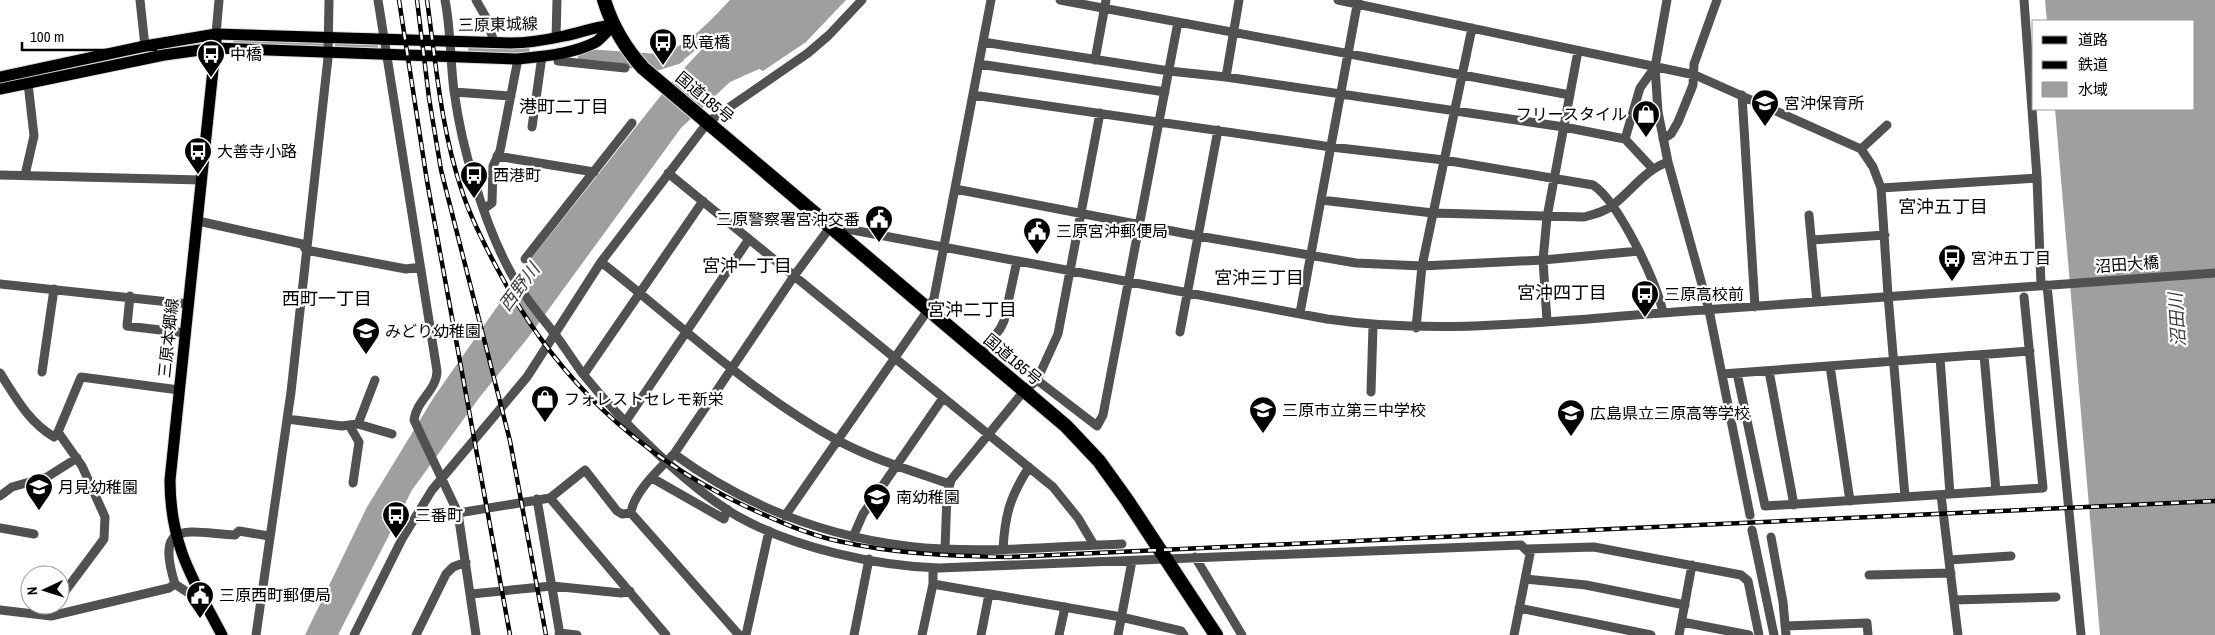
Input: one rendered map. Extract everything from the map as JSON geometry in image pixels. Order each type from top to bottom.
[{"type":"highway","name":"国道185号","points":[[604,0],[613,25],[632,56],[644,68],[1066,426],[1100,461],[1216,635]]},
{"type":"highway","name":"国道185号","points":[[1166,558],[1180,589],[1208,635]]},
{"type":"main road","name":"三原東城線","points":[[0,77],[145,46],[216,34],[524,43],[556,38],[591,27],[613,25]]},
{"type":"main road","name":"三原東城線","points":[[0,89],[164,55],[215,48],[328,53],[452,55],[518,59],[558,53],[598,41],[613,25]]},
{"type":"main road","name":"三原本郷線","points":[[216,34],[170,480],[170,506],[175,535],[181,554],[222,635]]},
{"type":"street","points":[[140,0],[145,46]]},
{"type":"street","points":[[216,34],[219,0]]},
{"type":"street","points":[[256,635],[287,419],[328,53],[329,0]]},
{"type":"street","points":[[378,0],[437,376],[434,385],[418,406],[414,420],[458,513],[476,635]]},
{"type":"street","points":[[445,0],[452,42],[454,92],[473,179],[513,278],[542,320],[556,335],[584,374],[626,421],[667,461],[708,496],[727,509],[769,531],[826,549],[869,559],[933,568],[961,569],[1166,558],[1520,545],[1527,549],[1530,554],[1514,635]]},
{"type":"street","points":[[476,0],[488,21],[494,43]]},
{"type":"street","points":[[556,38],[557,0]]},
{"type":"street","points":[[354,635],[402,539],[432,490],[527,377],[556,335],[601,262],[668,173],[703,118],[808,53],[830,35],[862,0]]},
{"type":"street","points":[[786,516],[928,310],[934,298],[992,0]]},
{"type":"street","points":[[1060,0],[1105,4],[1178,22],[1570,95]]},
{"type":"street","points":[[1226,77],[1239,0]]},
{"type":"street","points":[[1338,0],[1358,2],[1695,75],[1861,149],[1873,166],[1882,188],[1888,296],[1906,497]]},
{"type":"street","points":[[1667,0],[1655,67],[1658,112],[1668,162],[1709,310],[1750,515]]},
{"type":"street","points":[[1663,140],[1671,134],[1678,122],[1693,86],[1694,64],[1717,0]]},
{"type":"street","points":[[2024,0],[2033,178],[2046,285],[2081,635]]},
{"type":"street","points":[[1300,313],[1358,2]]},
{"type":"street","points":[[1095,60],[1105,4]]},
{"type":"street","points":[[1037,380],[1097,426],[1103,415],[1130,284],[1178,22]]},
{"type":"street","points":[[1416,328],[1422,266],[1472,28]]},
{"type":"street","points":[[983,42],[1169,71],[1226,77],[1564,127],[1625,138],[1652,169]]},
{"type":"street","points":[[1547,321],[1543,260],[1547,217],[1578,51]]},
{"type":"street","points":[[558,53],[558,61],[625,68]]},
{"type":"street","points":[[532,127],[542,56]]},
{"type":"street","points":[[484,209],[492,202],[493,166],[500,151],[518,59]]},
{"type":"street","points":[[979,64],[1165,92]]},
{"type":"street","points":[[1625,138],[1640,88],[1655,67]]},
{"type":"street","points":[[25,175],[34,136],[28,83]]},
{"type":"street","points":[[454,92],[511,96]]},
{"type":"street","points":[[973,95],[1331,147],[1444,160],[1593,185],[1602,191],[1613,205],[1639,251],[1662,303],[1663,313]]},
{"type":"street","points":[[1742,95],[1755,307]]},
{"type":"street","points":[[945,550],[947,495],[950,484],[1024,391],[1037,380],[1058,334],[1100,113]]},
{"type":"street","points":[[525,259],[632,123]]},
{"type":"street","points":[[1861,149],[1887,125]]},
{"type":"street","points":[[1180,332],[1218,130]]},
{"type":"street","points":[[497,156],[594,172]]},
{"type":"street","points":[[1321,200],[1433,213],[1584,218],[1602,212],[1613,205],[1652,169],[1668,162]]},
{"type":"street","points":[[668,173],[1029,467],[1057,492],[1078,518],[1094,545]]},
{"type":"street","points":[[0,175],[201,180]]},
{"type":"street","points":[[1882,188],[2033,178]]},
{"type":"street","points":[[955,189],[1198,236],[1356,263],[1422,266],[1543,260],[1639,251]]},
{"type":"street","points":[[584,374],[703,201]]},
{"type":"street","points":[[1809,215],[1817,302]]},
{"type":"street","points":[[198,221],[302,244],[306,250],[406,270],[420,267]]},
{"type":"street","points":[[630,513],[632,506],[652,478],[674,454],[794,276],[831,226]]},
{"type":"street","name":"沼田大橋","points":[[831,226],[1071,271],[1130,284],[1187,292],[1373,326],[1416,328],[1755,307],[2215,273]]},
{"type":"street","points":[[1812,240],[1885,235]]},
{"type":"street","points":[[626,421],[749,239]]},
{"type":"street","points":[[980,354],[1000,330],[1004,321],[1017,261]]},
{"type":"street","points":[[601,262],[731,370],[774,401],[838,440],[895,465],[950,484]]},
{"type":"street","points":[[0,284],[130,296],[188,304]]},
{"type":"street","points":[[42,372],[54,289]]},
{"type":"street","points":[[130,296],[127,326],[185,333]]},
{"type":"street","points":[[1738,373],[1765,506],[2043,488],[2024,297]]},
{"type":"street","points":[[1370,392],[1373,326]]},
{"type":"street","points":[[1722,374],[2030,351]]},
{"type":"street","points":[[1984,355],[1996,491]]},
{"type":"street","points":[[1940,358],[1949,560],[1958,635]]},
{"type":"street","points":[[1830,366],[1850,501]]},
{"type":"street","points":[[1769,371],[1794,505]]},
{"type":"street","points":[[0,373],[23,410],[38,427],[54,437],[58,432],[81,377],[179,390]]},
{"type":"street","points":[[353,483],[359,442],[353,425],[375,380]]},
{"type":"street","points":[[853,536],[862,514],[943,398]]},
{"type":"street","points":[[287,419],[353,425],[392,434]]},
{"type":"street","points":[[58,432],[82,466],[105,517],[104,540],[70,585]]},
{"type":"street","points":[[674,454],[706,477],[737,494],[786,516],[819,529],[907,547],[945,550],[1122,544]]},
{"type":"street","points":[[0,496],[12,487],[47,477],[77,458]]},
{"type":"street","points":[[1003,549],[1006,512],[1011,497],[1029,467]]},
{"type":"street","points":[[458,513],[550,498],[585,470],[617,511],[622,514],[630,513]]},
{"type":"street","points":[[652,478],[724,519],[727,509]]},
{"type":"street","points":[[550,498],[666,635]]},
{"type":"street","points":[[537,499],[560,634],[578,635]]},
{"type":"street","points":[[630,513],[739,635]]},
{"type":"street","points":[[0,528],[34,534]]},
{"type":"street","points":[[1752,530],[1774,635]]},
{"type":"street","points":[[201,594],[193,596],[175,584],[168,564],[167,547],[175,535],[184,532],[236,535],[239,531],[269,536]]},
{"type":"street","points":[[746,635],[769,531]]},
{"type":"street","points":[[1771,537],[1783,602],[1785,631],[1867,623],[1868,635]]},
{"type":"street","points":[[1527,549],[1594,547],[1741,575],[1748,581],[1759,635]]},
{"type":"street","points":[[1949,560],[2011,556]]},
{"type":"street","points":[[1195,557],[1242,635]]},
{"type":"street","points":[[854,635],[869,559]]},
{"type":"street","points":[[1118,635],[1132,561]]},
{"type":"street","points":[[416,635],[446,574],[453,567],[466,562]]},
{"type":"street","points":[[1679,635],[1692,565]]},
{"type":"street","points":[[922,635],[933,584],[933,568]]},
{"type":"street","points":[[1869,575],[1951,572]]},
{"type":"street","points":[[1525,578],[1586,584],[1685,605]]},
{"type":"street","points":[[0,610],[52,616],[169,588],[175,584]]},
{"type":"street","points":[[933,584],[1121,618],[1182,631],[1184,635]]},
{"type":"street","points":[[471,594],[552,586],[621,592],[630,591]]},
{"type":"street","points":[[981,635],[989,594]]},
{"type":"street","points":[[1954,600],[2056,597]]},
{"type":"street","points":[[1059,635],[1065,607]]},
{"type":"street","points":[[1519,608],[1651,635]]},
{"type":"street","points":[[1682,622],[1749,635]]},
{"type":"water","name":"西野川","points":[[730,0],[846,0],[806,42],[763,71],[759,69],[730,82],[681,128],[527,339],[479,398],[412,490],[338,635],[305,635],[367,507],[434,397],[527,264],[674,79],[704,47],[701,45],[686,58],[662,69],[653,57],[676,48],[686,41]]},
{"type":"water","name":"沼田川","points":[[2045,0],[2215,0],[2215,635],[2100,635],[2055,110],[2195,110],[2195,20],[2047,20]]},
{"type":"waterway","points":[[241,43],[321,44]]},
{"type":"waterway","points":[[343,45],[370,46]]},
{"type":"waterway","points":[[20,78],[180,46]]},
{"type":"waterway","points":[[476,51],[522,52]]},
{"type":"waterway","points":[[586,57],[658,62],[677,56]]},
{"type":"tunnel","points":[[1750,515],[1752,530]]},
{"type":"railway","points":[[399,0],[427,181],[510,635]]},
{"type":"railway","points":[[417,0],[429,98],[441,170],[510,441],[546,635]]},
{"type":"railway","points":[[427,0],[444,121],[462,191],[483,241],[498,270],[520,309],[545,345],[572,378],[602,409],[634,437],[668,462],[705,485],[745,506],[814,535],[902,552],[1009,557],[2215,501]]},
{"type":"place","name":"臥竜橋","points":[[663,66]]},
{"type":"place","name":"中橋","points":[[211,78]]},
{"type":"place","name":"宮沖保育所","points":[[1765,127]]},
{"type":"place","name":"フリースタイル","points":[[1646,138]]},
{"type":"place","name":"大善寺小路","points":[[198,175]]},
{"type":"place","name":"西港町","points":[[474,199]]},
{"type":"place","name":"三原警察署宮沖交番","points":[[879,243]]},
{"type":"place","name":"三原宮沖郵便局","points":[[1037,255]]},
{"type":"place","name":"宮沖五丁目","points":[[1952,282]]},
{"type":"place","name":"三原高校前","points":[[1645,318]]},
{"type":"place","name":"みどり幼稚園","points":[[366,355]]},
{"type":"place","name":"フォレストセレモ新栄","points":[[545,423]]},
{"type":"place","name":"三原市立第三中学校","points":[[1263,434]]},
{"type":"place","name":"広島県立三原高等学校","points":[[1571,437]]},
{"type":"place","name":"月見幼稚園","points":[[39,511]]},
{"type":"place","name":"南幼稚園","points":[[877,521]]},
{"type":"place","name":"三番町","points":[[396,539]]},
{"type":"place","name":"三原西町郵便局","points":[[200,619]]},
{"type":"district","name":"港町二丁目","points":[[564,106]]},
{"type":"district","name":"宮沖五丁目","points":[[1943,206]]},
{"type":"district","name":"宮沖一丁目","points":[[747,265]]},
{"type":"district","name":"宮沖三丁目","points":[[1259,277]]},
{"type":"district","name":"宮沖四丁目","points":[[1562,292]]},
{"type":"district","name":"西町一丁目","points":[[327,298]]},
{"type":"district","name":"宮沖二丁目","points":[[972,309]]}]
